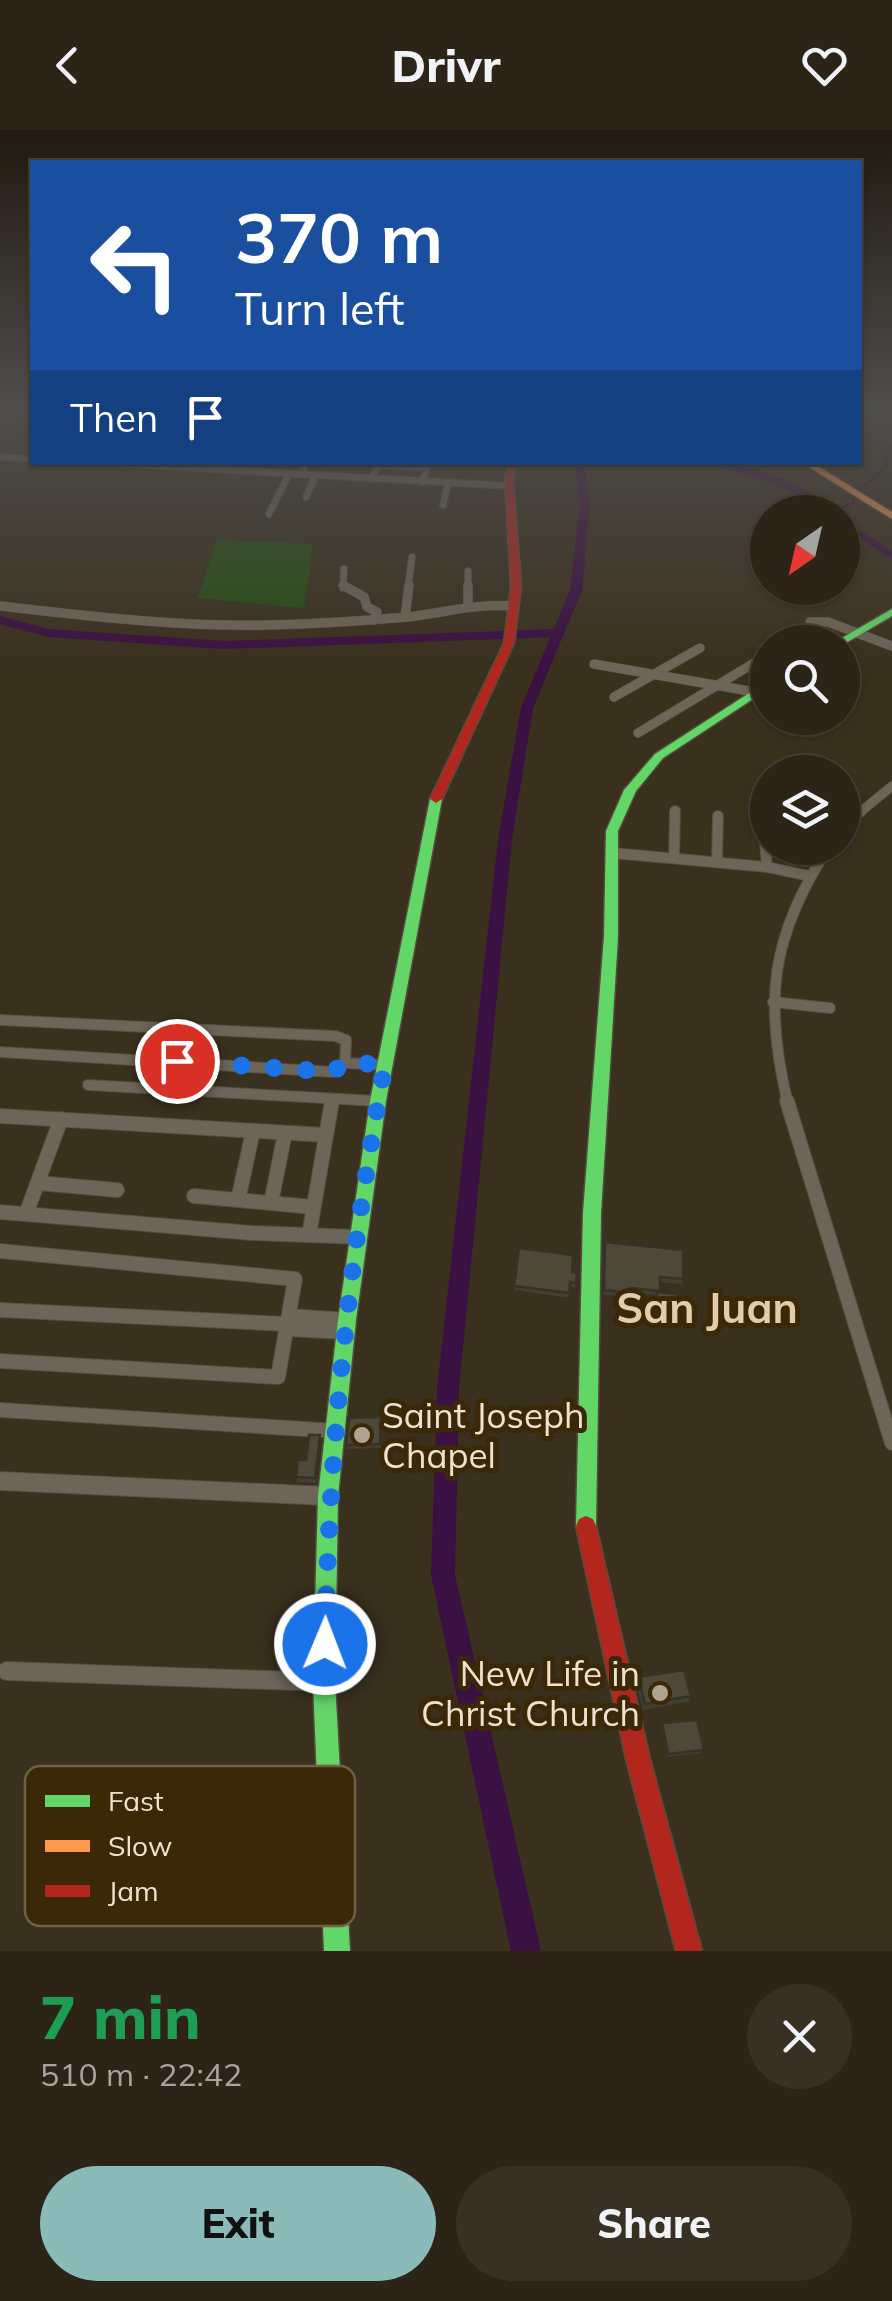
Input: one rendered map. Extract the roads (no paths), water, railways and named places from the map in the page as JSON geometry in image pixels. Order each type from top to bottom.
[{"type":"street","points":[[268,514],[278,495]]},
{"type":"street","points":[[443,505],[445,495]]},
{"type":"street","points":[[328,1766],[324,1682],[328,1496],[358,1237],[378,1101],[432,808],[510,636],[516,586],[511,495]]},
{"type":"street","points":[[862,495],[892,516]]},
{"type":"street","points":[[406,617],[412,557]]},
{"type":"street","points":[[344,569],[343,588],[364,598],[367,607],[377,612],[374,620]]},
{"type":"street","points":[[468,571],[468,604]]},
{"type":"street","points":[[0,606],[136,621],[266,625],[406,617],[460,610],[468,604],[513,606]]},
{"type":"street","points":[[860,630],[892,612]]},
{"type":"street","points":[[810,622],[832,625]]},
{"type":"street","points":[[860,640],[892,646]]},
{"type":"street","points":[[614,697],[700,648]]},
{"type":"street","points":[[594,664],[750,687]]},
{"type":"street","points":[[638,733],[750,665]]},
{"type":"street","points":[[689,1951],[638,1759],[585,1522],[592,1213],[612,831],[619,810],[641,774],[660,756],[750,696]]},
{"type":"street","points":[[860,812],[892,786]]},
{"type":"street","points":[[674,858],[675,810]]},
{"type":"street","points":[[717,862],[718,816]]},
{"type":"street","points":[[613,853],[768,867],[805,875]]},
{"type":"street","points":[[814,865],[792,900],[780,947],[773,1002],[782,1090],[892,1443]]},
{"type":"street","points":[[773,1002],[830,1008]]},
{"type":"street","points":[[0,1020],[341,1037],[346,1040],[345,1062]]},
{"type":"street","points":[[177,1061],[188,1029]]},
{"type":"street","points":[[0,1052],[333,1072],[345,1062],[385,1065]]},
{"type":"street","points":[[88,1085],[378,1101]]},
{"type":"street","points":[[309,1235],[332,1099]]},
{"type":"street","points":[[0,1116],[325,1135]]},
{"type":"street","points":[[26,1214],[61,1120]]},
{"type":"street","points":[[238,1200],[253,1131]]},
{"type":"street","points":[[270,1203],[285,1132]]},
{"type":"street","points":[[38,1183],[117,1190]]},
{"type":"street","points":[[194,1196],[314,1206]]},
{"type":"street","points":[[0,1212],[358,1237]]},
{"type":"street","points":[[0,1252],[294,1279],[278,1376],[0,1361]]},
{"type":"street","points":[[0,1310],[347,1326]]},
{"type":"street","points":[[0,1410],[336,1431]]},
{"type":"street","points":[[0,1481],[328,1496]]},
{"type":"street","points":[[7,1671],[324,1682]]},
{"type":"street","points":[[336,1926],[337,1951]]},
{"type":"waterway","points":[[526,1951],[443,1575],[448,1389],[505,839],[527,708],[576,590],[584,495]]},
{"type":"waterway","points":[[860,534],[892,557]]},
{"type":"waterway","points":[[0,620],[48,633],[224,645],[557,633]]},
{"type":"place","name":"Saint Joseph Chapel","points":[[362,1435]]},
{"type":"place","name":"New Life in Christ Church","points":[[660,1693]]},
{"type":"district","name":"San Juan","points":[[707,1307]]}]
